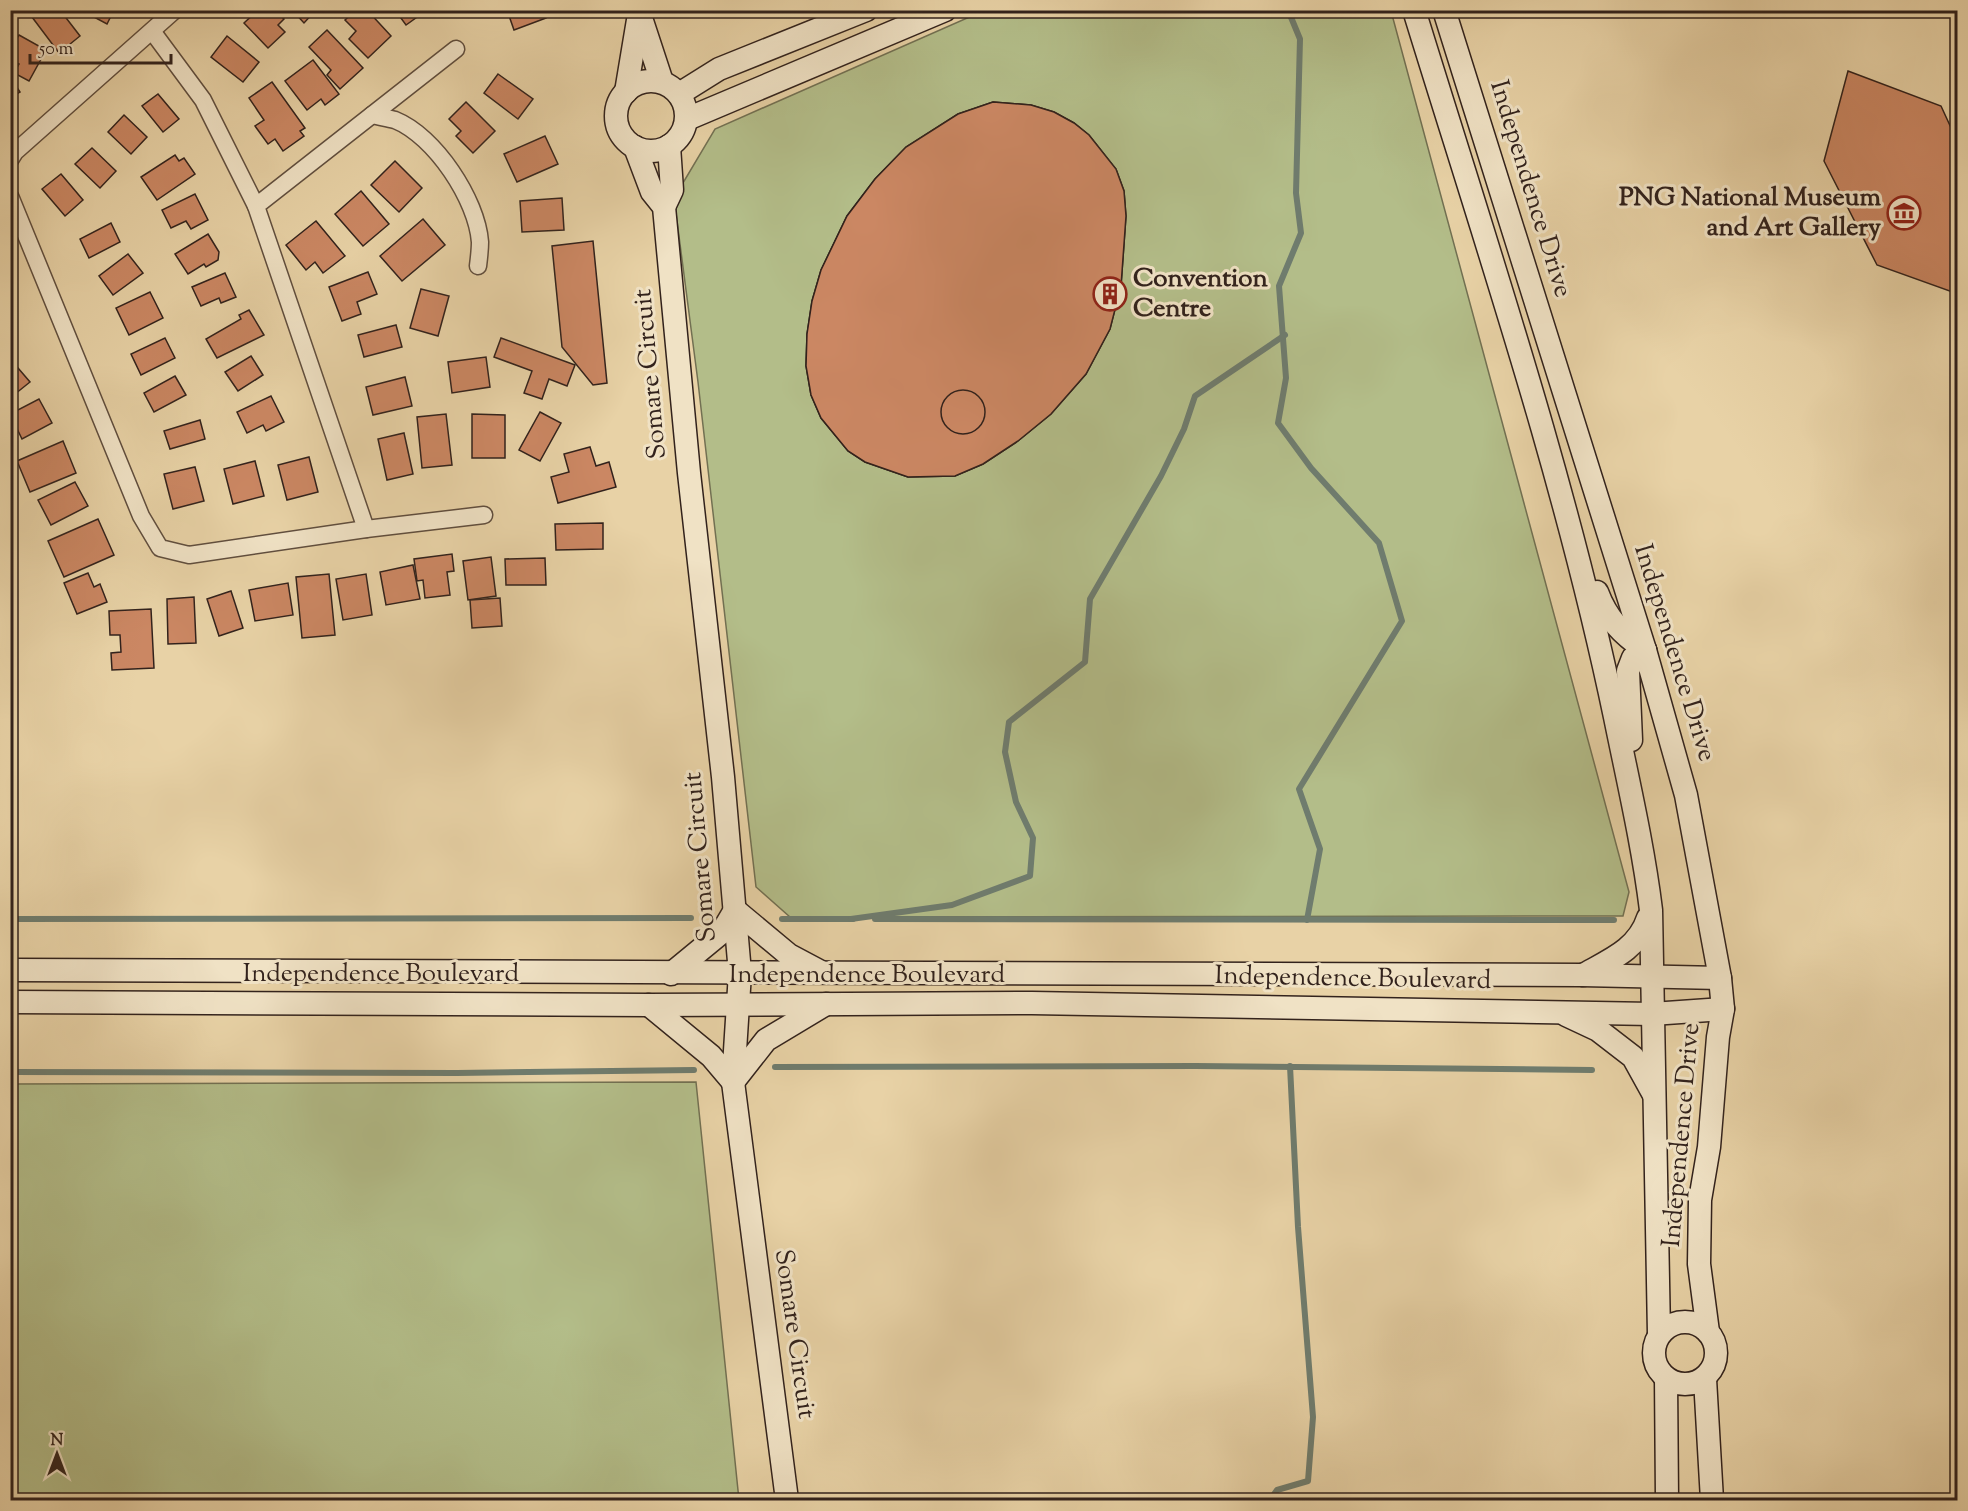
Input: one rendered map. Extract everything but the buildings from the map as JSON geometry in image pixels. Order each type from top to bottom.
[{"type":"street","points":[[10,160],[15,152],[174,10]]},
{"type":"street","points":[[639,12],[670,88],[684,101],[687,119],[681,135],[669,146],[652,151],[635,147],[621,134],[616,117],[620,99],[626,92],[643,82],[670,88],[866,10]]},
{"type":"street","points":[[687,119],[945,10]]},
{"type":"street","name":"Independence Drive","points":[[1414,10],[1544,432],[1598,635],[1644,848],[1651,910],[1650,978],[1655,1096],[1659,1334],[1653,1349],[1656,1366],[1666,1378],[1666,1500]]},
{"type":"street","name":"Independence Drive","points":[[1444,10],[1645,650],[1686,795],[1720,978],[1723,1010],[1718,1037],[1709,1147],[1700,1200],[1699,1264],[1708,1332],[1713,1334],[1716,1354],[1715,1362],[1705,1379],[1712,1500]]},
{"type":"street","points":[[626,92],[639,12]]},
{"type":"street","points":[[152,31],[203,100],[256,206],[366,528]]},
{"type":"street","points":[[256,206],[456,50]]},
{"type":"street","points":[[372,115],[394,120],[414,131],[453,172],[474,219],[480,242],[478,266]]},
{"type":"street","name":"Somare Circuit","points":[[669,146],[672,190],[664,207],[740,973],[733,1082],[787,1500]]},
{"type":"street","name":"Somare Circuit","points":[[635,147],[652,192],[664,207]]},
{"type":"street","points":[[10,196],[141,516],[160,548],[189,555],[366,528],[484,515]]},
{"type":"street","points":[[1578,559],[1590,574],[1605,613],[1623,634],[1645,650],[1633,658],[1628,671],[1631,792]]},
{"type":"street","points":[[671,974],[722,932],[735,910],[789,955],[825,974]]},
{"type":"street","points":[[1582,975],[1628,950],[1643,934],[1651,910]]},
{"type":"street","name":"Independence Boulevard","points":[[10,970],[671,974],[1582,975],[1720,978]]},
{"type":"street","name":"Independence Boulevard","points":[[10,1002],[649,1005],[1032,1003],[1557,1010],[1652,1014],[1723,1010]]},
{"type":"street","points":[[649,1005],[711,1056],[733,1082],[766,1040],[828,1003]]},
{"type":"street","points":[[1557,1010],[1598,1030],[1633,1057],[1655,1096]]},
{"type":"street","points":[[1659,1334],[1675,1323],[1685,1322],[1694,1323],[1708,1332]]},
{"type":"street","points":[[1666,1378],[1685,1384],[1705,1379]]},
{"type":"green space","points":[[983,11],[1391,11],[1629,892],[1623,916],[790,917],[756,887],[698,382],[674,198],[715,129]]},
{"type":"green space","points":[[696,1082],[739,1500],[11,1500],[11,1084]]},
{"type":"waterway","points":[[1288,10],[1300,39],[1296,193],[1301,233],[1279,286],[1286,378],[1278,423],[1311,468],[1379,543],[1402,621],[1299,789],[1320,849],[1307,920]]},
{"type":"waterway","points":[[851,919],[952,905],[1030,876],[1033,838],[1016,802],[1005,752],[1009,722],[1085,662],[1090,599],[1161,476],[1184,429],[1195,396],[1285,335]]},
{"type":"waterway","points":[[10,919],[691,918]]},
{"type":"waterway","points":[[782,919],[853,919]]},
{"type":"waterway","points":[[875,919],[1614,920]]},
{"type":"waterway","points":[[775,1067],[1195,1066],[1592,1070]]},
{"type":"waterway","points":[[1270,1500],[1277,1490],[1308,1481],[1313,1417],[1298,1227],[1290,1066]]},
{"type":"waterway","points":[[10,1072],[457,1073],[694,1070]]},
{"type":"place","name":"PNG National Museum and Art Gallery","points":[[1904,213]]},
{"type":"place","name":"Convention Centre","points":[[1110,294]]}]
